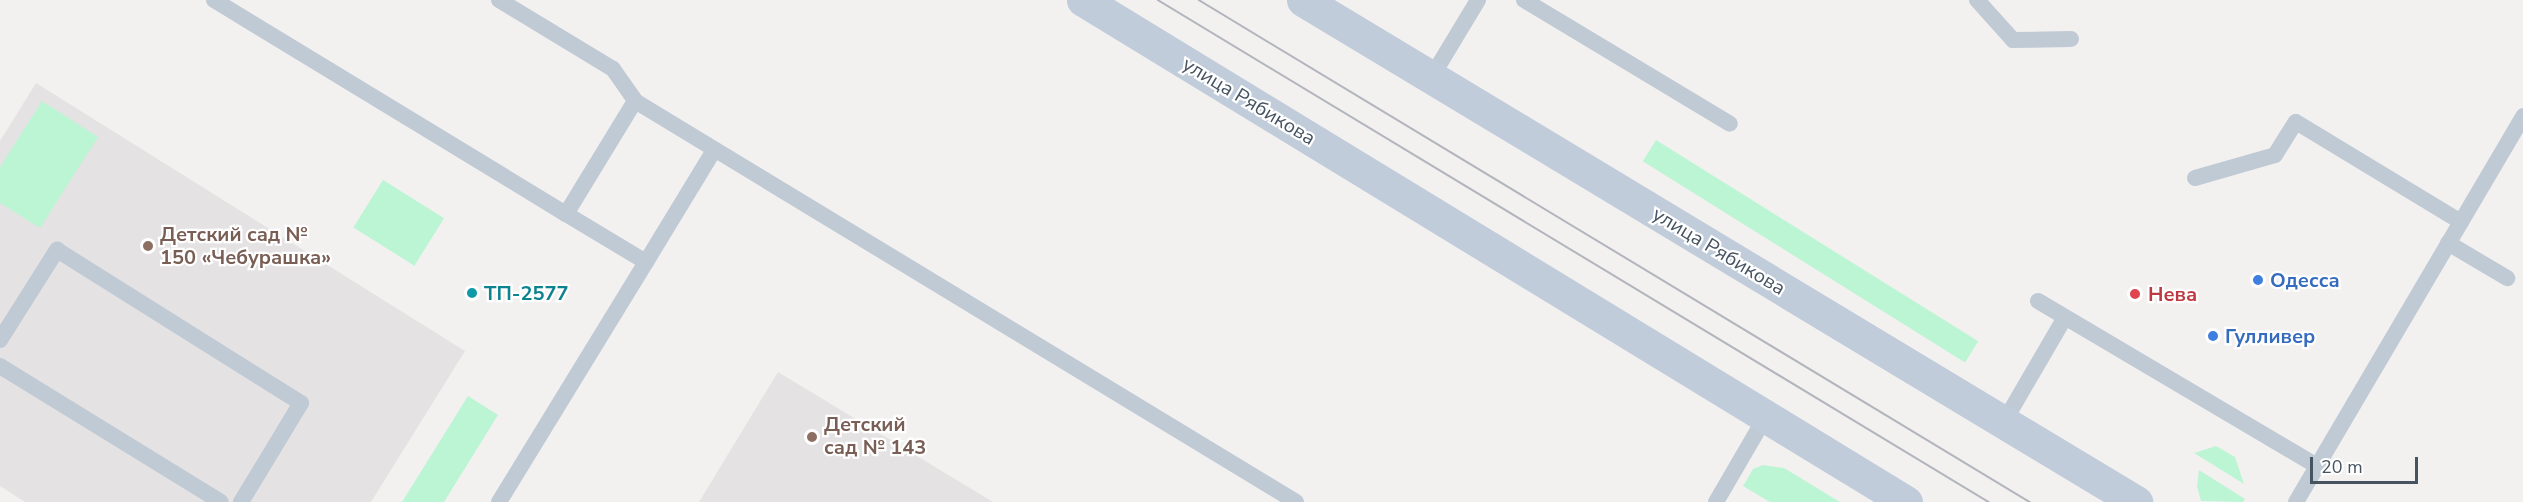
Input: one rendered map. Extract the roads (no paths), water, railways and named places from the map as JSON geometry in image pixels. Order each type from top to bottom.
[{"type":"main road","name":"улица Рябикова","points":[[1083,0],[1906,502]]},
{"type":"main road","name":"улица Рябикова","points":[[1303,0],[2136,502]]},
{"type":"lane","points":[[214,0],[646,262]]},
{"type":"lane","points":[[499,0],[613,69],[634,101],[1296,502]]},
{"type":"lane","points":[[1431,78],[1478,0]]},
{"type":"lane","points":[[1524,0],[1730,124]]},
{"type":"lane","points":[[1977,0],[2013,40],[2071,39]]},
{"type":"lane","points":[[566,214],[634,101]]},
{"type":"lane","points":[[2296,502],[2523,116]]},
{"type":"lane","points":[[2195,178],[2276,155],[2296,122],[2461,222]]},
{"type":"lane","points":[[499,502],[714,150]]},
{"type":"lane","points":[[2448,243],[2507,278]]},
{"type":"lane","points":[[0,340],[57,250],[301,403],[241,502]]},
{"type":"lane","points":[[2038,301],[2317,466]]},
{"type":"lane","points":[[2004,422],[2066,317]]},
{"type":"lane","points":[[0,366],[221,502]]},
{"type":"lane","points":[[1716,502],[1766,416]]},
{"type":"tram line","points":[[1158,0],[1989,502]]},
{"type":"tram line","points":[[1199,0],[2030,502]]},
{"type":"place","name":"Детский сад № 150 «Чебурашка»","points":[[148,246]]},
{"type":"place","name":"Одесса","points":[[2258,280]]},
{"type":"place","name":"ТП-2577","points":[[472,293]]},
{"type":"place","name":"Нева","points":[[2135,294]]},
{"type":"place","name":"Гулливер","points":[[2213,336]]},
{"type":"place","name":"Детский сад № 143","points":[[812,437]]}]
